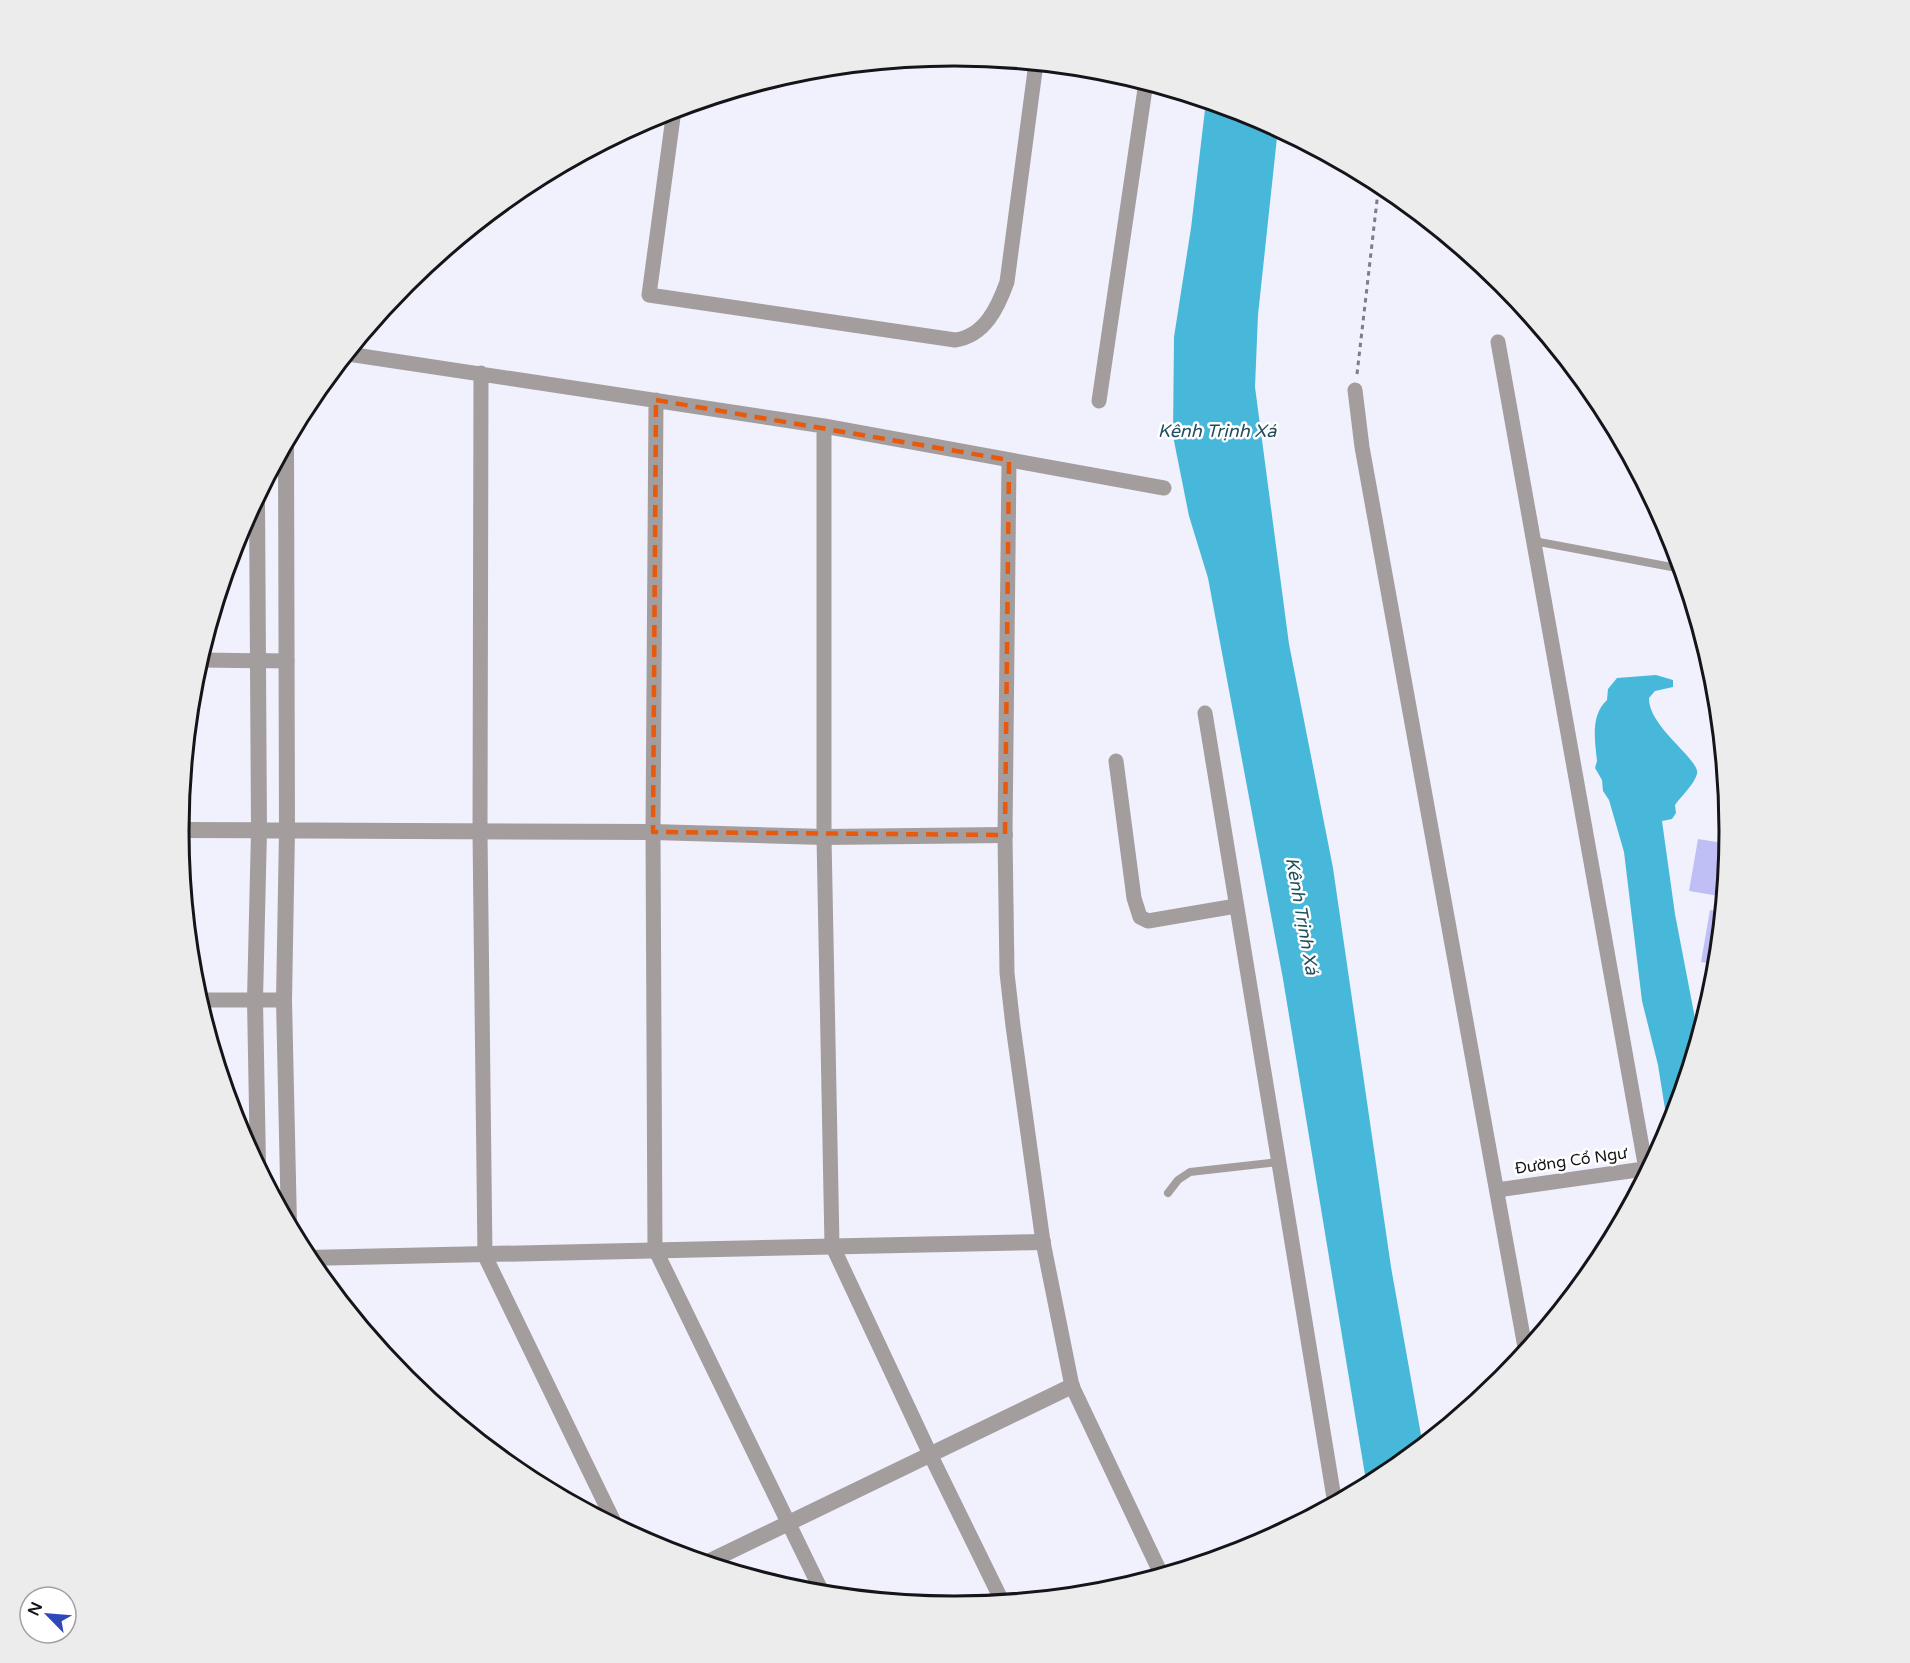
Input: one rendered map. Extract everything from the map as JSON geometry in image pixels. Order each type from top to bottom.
[{"type":"street","points":[[674,120],[649,295],[955,340],[970,336],[982,328],[993,312],[1007,282],[1035,71]]},
{"type":"street","points":[[1099,401],[1145,90]]},
{"type":"street","points":[[1498,342],[1646,1161]]},
{"type":"street","points":[[356,355],[824,426],[1164,488]]},
{"type":"street","points":[[481,373],[480,833],[485,1256],[611,1515]]},
{"type":"street","points":[[1355,390],[1362,447],[1524,1343]]},
{"type":"street","points":[[656,400],[653,832],[655,1249],[818,1584]]},
{"type":"street","points":[[824,426],[824,837],[832,1245],[999,1595]]},
{"type":"street","points":[[286,460],[287,832],[284,1000],[290,1210]]},
{"type":"street","points":[[1009,460],[1005,835],[1007,972],[1043,1242],[1072,1386],[1159,1569]]},
{"type":"street","points":[[258,517],[256,661],[259,831],[255,1000],[258,1146]]},
{"type":"street","points":[[209,660],[287,661]]},
{"type":"street","points":[[1205,713],[1334,1496]]},
{"type":"street","points":[[1116,761],[1134,898],[1140,917],[1148,921],[1236,906]]},
{"type":"street","points":[[189,830],[653,832],[824,837],[1005,835]]},
{"type":"street","points":[[209,1000],[284,1000]]},
{"type":"street","name":"Đường Cổ Ngư","points":[[1497,1190],[1641,1172]]},
{"type":"street","points":[[320,1258],[1043,1242]]},
{"type":"street","points":[[716,1558],[1072,1386]]},
{"type":"lane","points":[[1533,541],[1673,567]]},
{"type":"lane","points":[[1168,1193],[1178,1180],[1190,1172],[1278,1162]]},
{"type":"path","points":[[1355,390],[1378,194]]},
{"type":"highlighted area","points":[[656,400],[1009,460],[1005,835],[653,832]]},
{"type":"shaded area","points":[[1698,839],[1720,842],[1718,896],[1689,891]]},
{"type":"shaded area","points":[[1710,910],[1716,911],[1709,963],[1701,962]]},
{"type":"water","name":"Kênh Trịnh Xá","points":[[1205,108],[1277,137],[1258,315],[1255,387],[1289,644],[1333,868],[1391,1267],[1422,1438],[1365,1477],[1283,979],[1208,578],[1189,516],[1173,436],[1174,337],[1191,228]]},
{"type":"water","points":[[1656,675],[1673,680],[1673,687],[1655,691],[1649,698],[1651,709],[1665,731],[1691,760],[1697,774],[1675,805],[1676,813],[1672,819],[1662,821],[1675,914],[1696,1023],[1680,1078],[1666,1114],[1658,1065],[1642,1001],[1624,852],[1609,800],[1603,791],[1602,780],[1595,768],[1597,761],[1596,721],[1598,713],[1607,700],[1608,689],[1617,678]]}]
